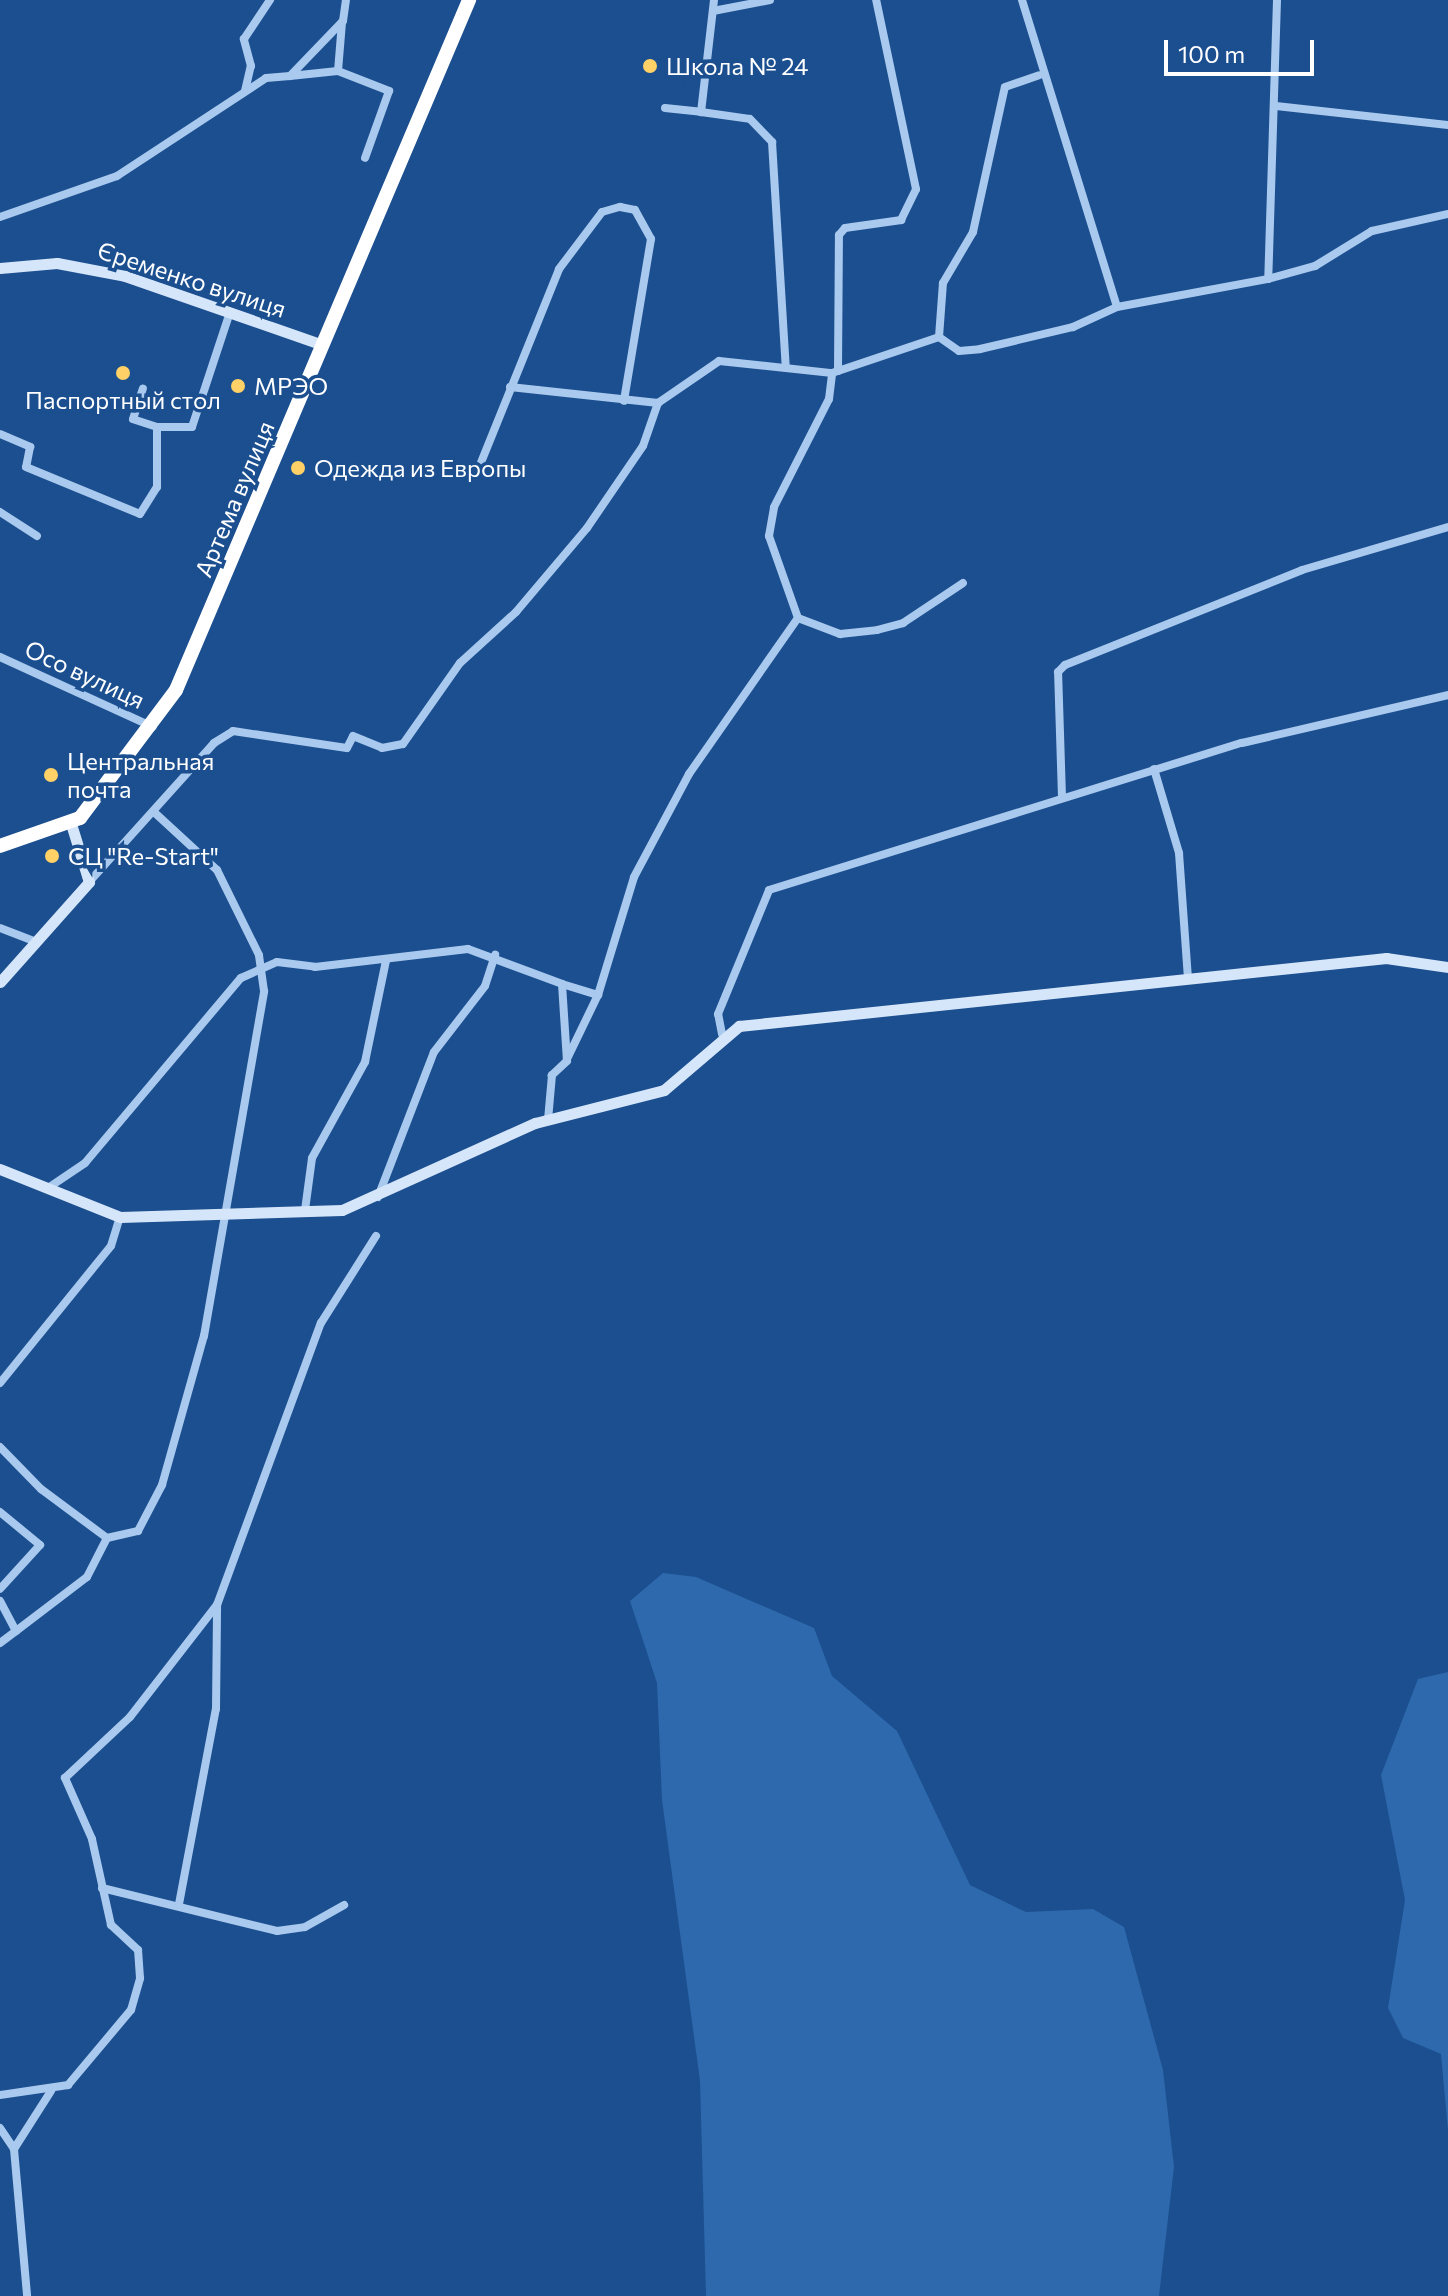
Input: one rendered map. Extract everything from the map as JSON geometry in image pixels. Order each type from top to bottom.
[{"type":"highway","name":"Артема вулиця","points":[[75,821],[154,728],[230,568],[320,344],[469,0]]},
{"type":"highway","points":[[0,846],[75,821]]},
{"type":"street","points":[[245,91],[251,66],[244,39],[270,0]]},
{"type":"street","points":[[338,71],[346,0]]},
{"type":"street","points":[[701,112],[714,0]]},
{"type":"street","points":[[713,11],[770,0]]},
{"type":"street","points":[[876,0],[916,189],[901,220],[845,228],[839,235],[835,372],[829,399],[774,507],[769,536],[798,618],[840,634],[877,630],[903,623],[963,583]]},
{"type":"street","points":[[1022,0],[1039,75],[1117,307]]},
{"type":"street","points":[[1268,279],[1276,106],[1277,0]]},
{"type":"street","points":[[290,76],[343,21]]},
{"type":"street","points":[[0,217],[117,176],[266,78],[338,71],[389,91],[365,158]]},
{"type":"street","points":[[939,337],[943,283],[973,232],[1005,87],[1039,75]]},
{"type":"street","points":[[1276,106],[1448,125]]},
{"type":"street","points":[[665,108],[750,119],[772,142],[786,368]]},
{"type":"street","points":[[480,465],[559,269],[602,212],[620,207],[635,210],[651,239],[624,401]]},
{"type":"street","points":[[939,337],[959,351],[1073,327],[1117,307],[1268,279],[1315,266],[1372,231],[1448,214]]},
{"type":"street","name":"Єременко вулиця","points":[[0,268],[77,265],[320,344]]},
{"type":"street","points":[[143,389],[133,419],[157,427],[192,427],[229,315]]},
{"type":"street","points":[[0,982],[214,743],[233,731],[347,748],[353,736],[382,748],[403,744],[460,663],[572,548],[643,446],[658,403],[719,361],[835,372],[939,337]]},
{"type":"street","points":[[510,387],[658,403]]},
{"type":"street","points":[[0,434],[30,447],[26,467],[140,514],[157,487],[157,427]]},
{"type":"street","points":[[0,512],[37,536]]},
{"type":"street","points":[[1062,797],[1058,672],[1065,665],[1302,570],[1448,527]]},
{"type":"street","points":[[548,1120],[552,1075],[567,1061],[598,995],[641,864],[689,774],[798,618]]},
{"type":"street","name":"Осо вулиця","points":[[0,657],[154,728]]},
{"type":"street","points":[[722,1034],[718,1014],[769,890],[1154,769],[1448,695]]},
{"type":"street","points":[[1154,769],[1179,853],[1188,979]]},
{"type":"street","points":[[0,1447],[41,1489],[107,1538],[138,1531],[162,1485],[204,1336],[262,969],[217,870],[154,812]]},
{"type":"street","points":[[75,821],[89,882]]},
{"type":"street","points":[[0,928],[36,942]]},
{"type":"street","points":[[48,1188],[85,1163],[241,978],[277,962],[386,961],[468,949],[495,955],[562,984],[598,995]]},
{"type":"street","points":[[377,1198],[434,1052],[485,986],[495,955]]},
{"type":"street","points":[[0,1169],[120,1217],[342,1210],[377,1198],[485,1141],[548,1120],[664,1090],[722,1034],[774,1019],[1386,958],[1448,967]]},
{"type":"street","points":[[305,1210],[312,1158],[365,1062],[386,961]]},
{"type":"street","points":[[562,984],[567,1061]]},
{"type":"street","points":[[0,1383],[111,1246],[120,1217]]},
{"type":"street","points":[[14,2149],[51,2091],[93,2059],[131,2010],[140,1978],[138,1950],[111,1925],[92,1839],[66,1786],[67,1770],[130,1717],[217,1605],[321,1323],[376,1236]]},
{"type":"street","points":[[0,1512],[40,1545],[0,1589]]},
{"type":"street","points":[[0,1643],[87,1577],[107,1538]]},
{"type":"street","points":[[0,1601],[16,1631]]},
{"type":"street","points":[[179,1904],[216,1709],[217,1605]]},
{"type":"street","points":[[102,1888],[179,1904],[277,1931],[305,1927],[344,1905]]},
{"type":"street","points":[[0,2095],[51,2091]]},
{"type":"street","points":[[0,2128],[14,2149],[27,2296]]},
{"type":"shaded area","points":[[663,1573],[696,1577],[814,1628],[832,1676],[897,1731],[970,1885],[1026,1912],[1093,1909],[1124,1927],[1163,2070],[1174,2167],[1159,2296],[706,2296],[700,2081],[662,1800],[657,1683],[630,1601]]},
{"type":"shaded area","points":[[1448,1672],[1448,2131],[1441,2054],[1403,2038],[1388,2008],[1405,1900],[1381,1775],[1418,1679]]},
{"type":"place","name":"Школа № 24","points":[[650,66]]},
{"type":"place","name":"Паспортный стол","points":[[123,373]]},
{"type":"place","name":"МРЭО","points":[[238,386]]},
{"type":"place","name":"Одежда из Европы","points":[[298,468]]},
{"type":"place","name":"Центральная почта","points":[[51,775]]},
{"type":"place","name":"СЦ \"Re-Start\"","points":[[52,856]]}]
